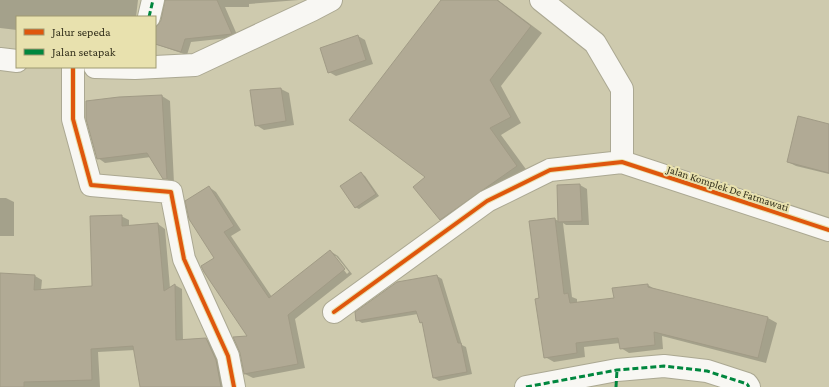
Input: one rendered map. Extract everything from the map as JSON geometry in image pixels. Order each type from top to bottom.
[{"type":"street","points":[[149,16],[153,0]]},
{"type":"street","points":[[156,67],[196,65],[331,0]]},
{"type":"street","points":[[334,312],[487,201],[550,170],[622,162],[622,89],[595,43],[541,0]]},
{"type":"street","points":[[0,59],[16,61]]},
{"type":"street","points":[[73,68],[73,119],[91,185],[171,192],[184,260],[228,356],[234,387]]},
{"type":"street","name":"Jalan Komplek De Fatmawati","points":[[622,162],[829,230]]},
{"type":"street","points":[[526,387],[617,379],[664,366],[707,371],[747,384],[749,387]]},
{"type":"building","points":[[165,0],[217,0],[232,34],[185,39],[181,52],[156,44],[156,27],[161,20]]},
{"type":"building","points":[[441,0],[497,0],[531,26],[490,80],[511,117],[490,128],[517,166],[440,220],[413,187],[425,177],[349,120]]},
{"type":"building","points":[[358,35],[366,60],[328,73],[320,48]]},
{"type":"building","points":[[281,88],[286,121],[255,126],[250,90]]},
{"type":"building","points":[[162,95],[167,179],[163,179],[147,153],[97,159],[86,119],[86,101],[119,97]]},
{"type":"building","points":[[798,116],[829,124],[829,173],[787,162]]},
{"type":"building","points":[[361,172],[376,194],[355,208],[340,186]]},
{"type":"building","points":[[580,184],[582,221],[558,222],[557,185]]},
{"type":"building","points":[[209,186],[234,226],[224,232],[269,298],[330,250],[345,269],[288,315],[298,364],[244,374],[240,353],[233,337],[247,336],[201,266],[214,258],[189,219],[185,201]]},
{"type":"building","points":[[122,215],[122,226],[158,223],[164,291],[175,284],[176,340],[206,338],[216,360],[221,387],[140,387],[133,346],[91,349],[92,380],[24,382],[24,387],[0,387],[0,273],[35,275],[34,290],[92,286],[90,216]]},
{"type":"building","points":[[555,218],[564,294],[568,293],[570,303],[614,298],[612,288],[648,284],[648,287],[768,317],[758,358],[654,332],[655,345],[620,349],[618,338],[576,343],[577,353],[544,358],[535,299],[539,298],[529,221]]},
{"type":"building","points":[[437,275],[458,343],[461,343],[467,372],[433,378],[422,322],[420,323],[416,311],[356,321],[355,312],[397,282]]},
{"type":"marked path","points":[[149,16],[153,0]]},
{"type":"marked path","points":[[526,387],[617,370],[664,366],[707,371],[747,384],[749,387]]},
{"type":"marked path","points":[[616,387],[617,370]]},
{"type":"cycle path","points":[[73,68],[73,119],[91,185],[171,192],[184,259],[228,356],[234,387]]},
{"type":"cycle path","points":[[334,312],[487,201],[550,170],[622,162],[829,230]]}]
